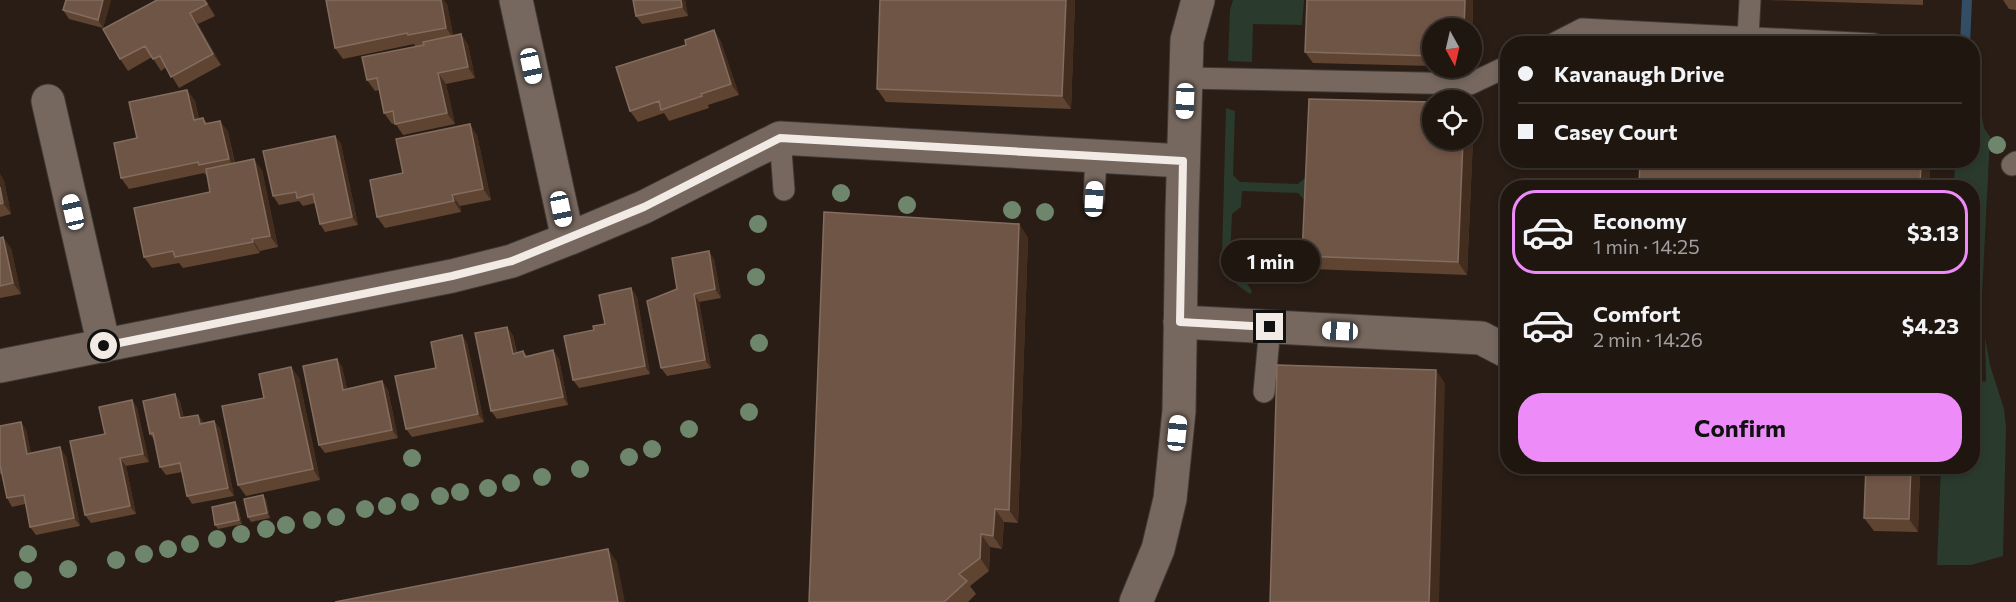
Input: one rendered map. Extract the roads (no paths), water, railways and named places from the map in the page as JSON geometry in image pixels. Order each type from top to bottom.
[{"type":"street","points":[[516,0],[568,239]]},
{"type":"street","points":[[1136,602],[1158,549],[1170,498],[1179,411],[1187,40],[1198,0]]},
{"type":"street","points":[[48,101],[104,346]]},
{"type":"street","points":[[0,366],[452,276],[512,261],[644,207],[780,138],[1183,161]]},
{"type":"street","points":[[1180,322],[1481,338],[1500,348]]},
{"type":"lane","points":[[1748,36],[1749,0]]},
{"type":"lane","points":[[1570,36],[1582,30],[1706,36]]},
{"type":"lane","points":[[1186,78],[1470,84],[1500,70]]},
{"type":"lane","points":[[780,138],[784,190]]},
{"type":"lane","points":[[1094,199],[1096,156]]},
{"type":"lane","points":[[1264,392],[1270,327]]},
{"type":"waterway","points":[[1965,36],[1967,0]]}]
